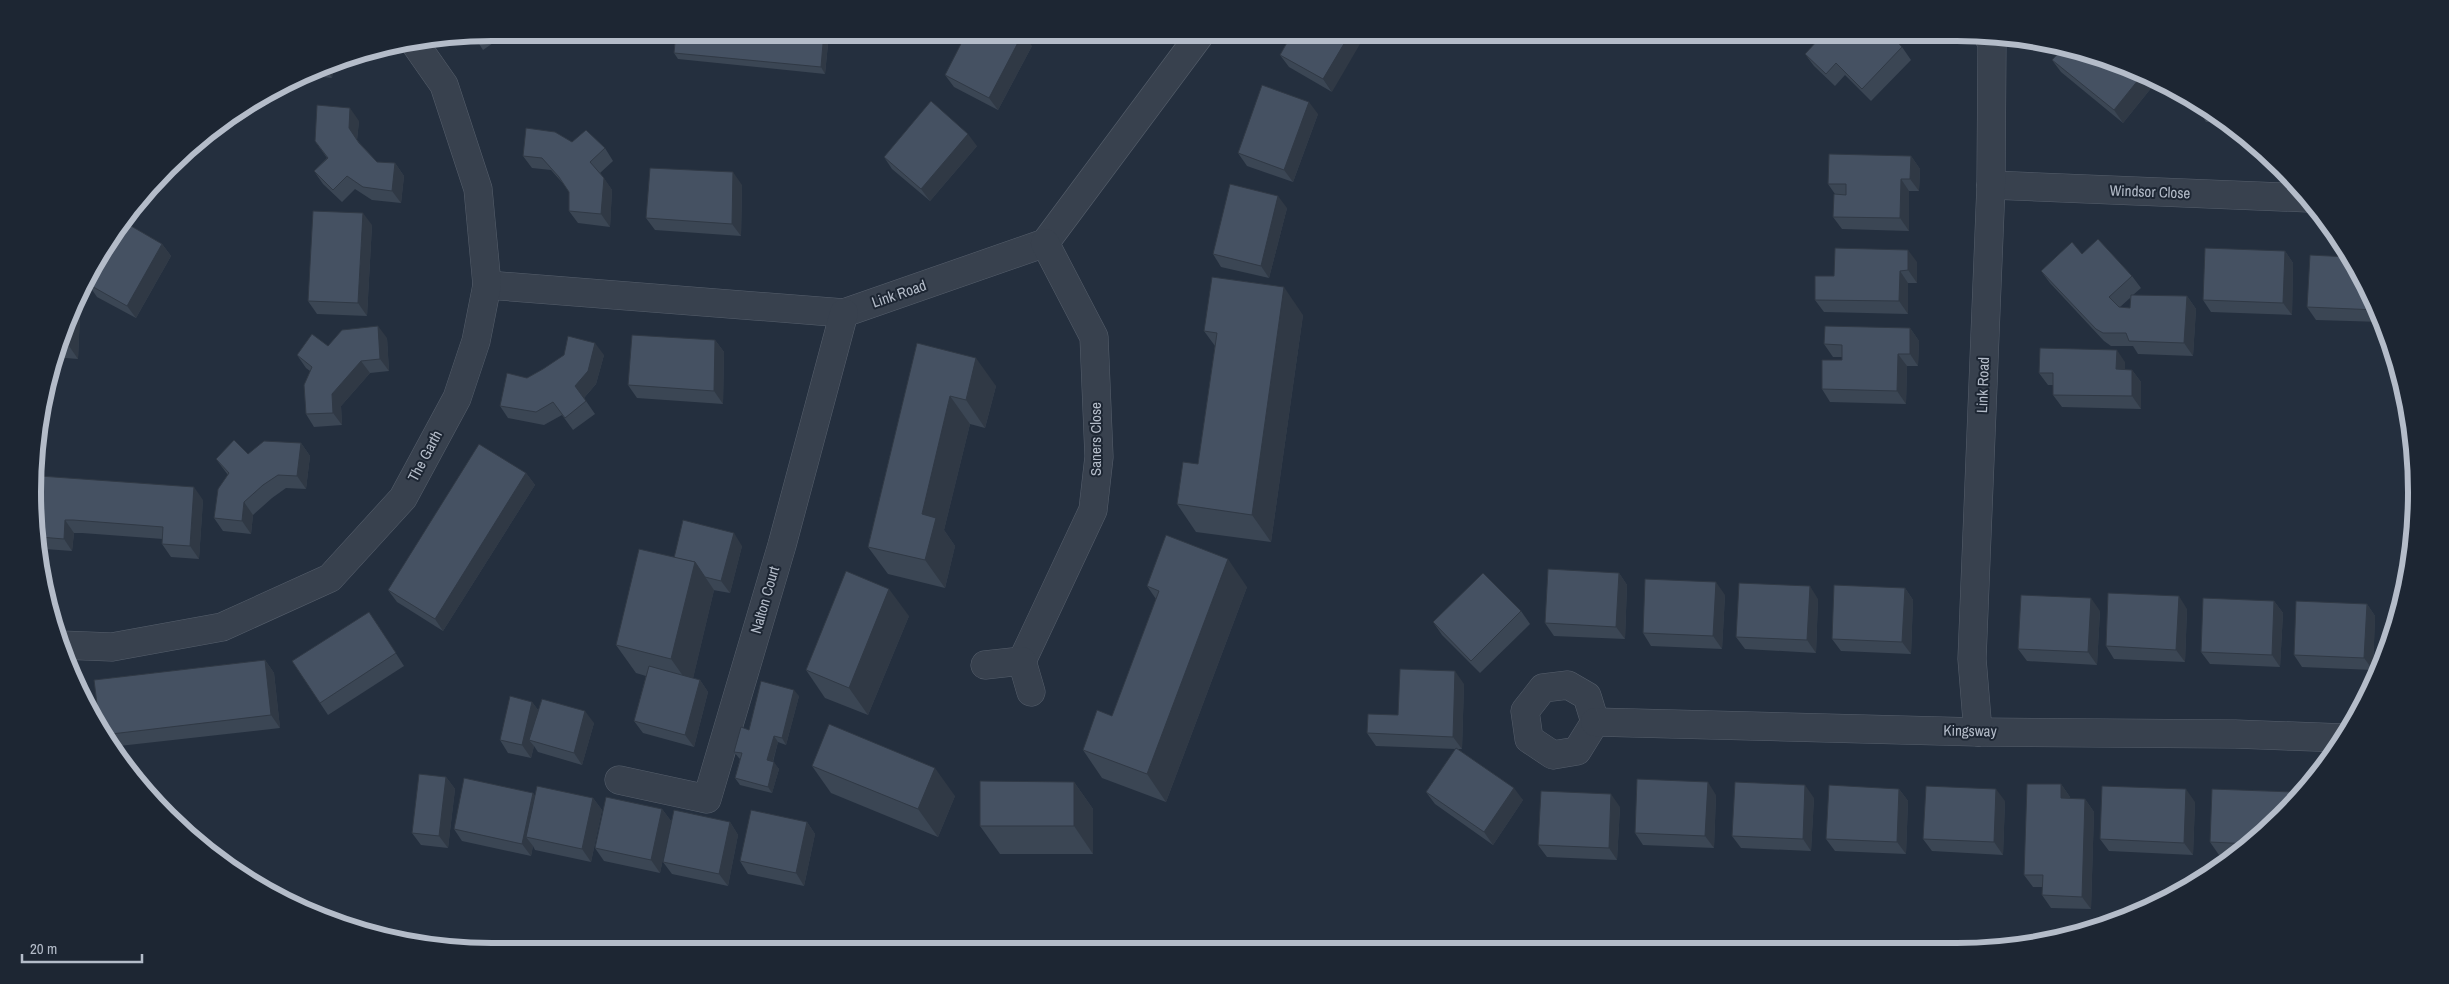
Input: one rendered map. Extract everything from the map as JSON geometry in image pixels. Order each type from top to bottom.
[{"type":"street","points":[[1044,244],[1195,41]]},
{"type":"street","name":"Link Road","points":[[1978,732],[1972,659],[1991,185],[1992,43]]},
{"type":"street","name":"The Garth","points":[[68,645],[112,647],[222,627],[330,578],[403,498],[457,398],[476,341],[487,285],[478,189],[444,85],[418,48]]},
{"type":"street","name":"Windsor Close","points":[[1991,185],[2298,198]]},
{"type":"street","name":"Link Road","points":[[487,285],[844,313],[1044,244]]},
{"type":"street","name":"Saners Close","points":[[1022,661],[1093,510],[1099,457],[1094,337],[1044,244]]},
{"type":"street","name":"Nalton Court","points":[[619,780],[707,799],[782,545],[844,313]]},
{"type":"street","points":[[985,665],[1022,661],[1031,692]]},
{"type":"street","name":"Kingsway","points":[[1596,722],[1978,732],[2235,734],[2335,738]]},
{"type":"building","points":[[675,41],[823,41],[821,67],[674,53]]},
{"type":"building","points":[[962,41],[1019,41],[989,98],[945,75]]},
{"type":"building","points":[[1288,41],[1346,41],[1323,79],[1280,55]]},
{"type":"building","points":[[1817,41],[1896,41],[1902,47],[1862,89],[1836,63],[1826,74],[1805,54]]},
{"type":"building","points":[[2058,53],[2102,65],[2138,80],[2114,110],[2052,60]]},
{"type":"building","points":[[1262,85],[1309,102],[1284,170],[1238,153]]},
{"type":"building","points":[[931,101],[968,134],[921,189],[884,157]]},
{"type":"building","points":[[317,105],[350,108],[349,128],[359,143],[377,162],[395,163],[392,191],[363,187],[347,176],[333,190],[314,171],[328,158],[315,141]]},
{"type":"building","points":[[526,128],[555,132],[572,142],[586,130],[605,148],[590,162],[604,178],[601,214],[569,211],[569,192],[559,177],[542,158],[523,156]]},
{"type":"building","points":[[1829,154],[1911,156],[1910,179],[1901,179],[1900,218],[1833,217],[1834,194],[1846,195],[1846,184],[1828,184]]},
{"type":"building","points":[[650,168],[733,172],[732,224],[646,218]]},
{"type":"building","points":[[1230,184],[1278,196],[1261,266],[1213,254]]},
{"type":"building","points":[[313,211],[363,213],[358,303],[308,301]]},
{"type":"building","points":[[129,225],[162,244],[127,306],[92,286]]},
{"type":"building","points":[[2098,239],[2132,276],[2109,297],[2119,307],[2130,308],[2131,295],[2187,296],[2184,343],[2129,341],[2126,333],[2103,333],[2096,329],[2041,271],[2072,242],[2082,254]]},
{"type":"building","points":[[1835,248],[1908,250],[1908,270],[1900,271],[1899,301],[1815,300],[1815,276],[1834,276]]},
{"type":"building","points":[[2205,248],[2285,251],[2283,303],[2203,300]]},
{"type":"building","points":[[2310,255],[2341,257],[2368,310],[2307,307]]},
{"type":"building","points":[[1212,277],[1284,287],[1252,515],[1177,504],[1183,462],[1198,464],[1217,333],[1204,331]]},
{"type":"building","points":[[378,326],[380,359],[361,361],[332,394],[333,413],[306,414],[304,385],[312,367],[297,355],[312,334],[328,346],[342,330]]},
{"type":"building","points":[[1825,326],[1910,328],[1910,354],[1898,354],[1897,391],[1822,389],[1822,360],[1842,360],[1842,345],[1824,344]]},
{"type":"building","points":[[632,335],[715,340],[714,391],[628,385]]},
{"type":"building","points":[[70,336],[69,346],[66,346]]},
{"type":"building","points":[[568,336],[595,343],[588,371],[575,386],[586,401],[565,418],[553,402],[536,412],[500,406],[507,373],[527,378],[543,369],[564,355]]},
{"type":"building","points":[[917,343],[976,358],[966,400],[950,396],[922,514],[936,518],[925,560],[868,547]]},
{"type":"building","points":[[2040,348],[2117,350],[2116,369],[2132,370],[2132,396],[2053,395],[2053,373],[2039,373]]},
{"type":"building","points":[[234,440],[248,454],[264,441],[301,443],[297,476],[278,475],[263,485],[244,502],[242,521],[214,518],[218,489],[229,473],[216,459]]},
{"type":"building","points":[[479,444],[526,473],[435,619],[388,590]]},
{"type":"building","points":[[42,476],[194,487],[190,546],[162,544],[163,527],[73,520],[65,520],[64,539],[44,537]]},
{"type":"building","points":[[683,520],[734,533],[721,581],[705,577],[695,562],[674,558]]},
{"type":"building","points":[[1166,535],[1228,559],[1147,774],[1083,750],[1097,710],[1112,716],[1159,591],[1147,586]]},
{"type":"building","points":[[639,549],[695,562],[671,659],[616,645]]},
{"type":"building","points":[[1548,569],[1619,573],[1616,627],[1545,623]]},
{"type":"building","points":[[846,571],[889,589],[849,688],[806,670]]},
{"type":"building","points":[[1483,573],[1521,611],[1471,661],[1433,622]]},
{"type":"building","points":[[1645,579],[1716,582],[1713,636],[1643,633]]},
{"type":"building","points":[[1739,583],[1810,586],[1807,640],[1736,637]]},
{"type":"building","points":[[1834,585],[1905,588],[1902,642],[1832,639]]},
{"type":"building","points":[[2108,593],[2179,596],[2176,650],[2106,646]]},
{"type":"building","points":[[2021,595],[2091,598],[2088,652],[2018,649]]},
{"type":"building","points":[[2203,598],[2274,601],[2272,655],[2201,652]]},
{"type":"building","points":[[2296,601],[2367,604],[2364,658],[2294,655]]},
{"type":"building","points":[[369,612],[396,653],[320,703],[292,661]]},
{"type":"building","points":[[265,660],[271,715],[112,734],[98,709],[94,680]]},
{"type":"building","points":[[649,666],[700,680],[685,735],[634,721]]},
{"type":"building","points":[[1400,669],[1455,671],[1453,737],[1367,733],[1368,714],[1398,715]]},
{"type":"building","points":[[761,681],[794,690],[782,738],[774,736],[767,760],[774,762],[768,787],[735,778],[742,753],[734,752],[741,727],[749,730]]},
{"type":"building","points":[[510,696],[532,702],[522,745],[500,740]]},
{"type":"building","points":[[542,699],[585,711],[574,753],[529,740]]},
{"type":"building","points":[[829,724],[935,768],[918,809],[812,766]]},
{"type":"building","points":[[1456,748],[1514,788],[1484,832],[1426,792]]},
{"type":"building","points":[[419,774],[446,777],[439,836],[412,833]]},
{"type":"building","points":[[464,778],[533,793],[522,844],[454,829]]},
{"type":"building","points":[[1637,779],[1708,782],[1705,836],[1635,833]]},
{"type":"building","points":[[980,781],[1074,782],[1074,826],[980,826]]},
{"type":"building","points":[[1735,782],[1805,785],[1803,839],[1732,836]]},
{"type":"building","points":[[2027,784],[2061,784],[2061,798],[2085,799],[2082,897],[2042,895],[2043,875],[2024,875]]},
{"type":"building","points":[[1829,785],[1899,789],[1897,842],[1826,839]]},
{"type":"building","points":[[537,786],[593,798],[582,849],[526,837]]},
{"type":"building","points":[[1926,786],[1996,789],[1994,842],[1923,839]]},
{"type":"building","points":[[2102,786],[2186,789],[2184,843],[2100,839]]},
{"type":"building","points":[[2212,789],[2293,792],[2276,811],[2239,843],[2210,842]]},
{"type":"building","points":[[1541,791],[1611,794],[1609,848],[1538,845]]},
{"type":"building","points":[[606,797],[662,809],[651,860],[595,848]]},
{"type":"building","points":[[674,810],[730,822],[719,874],[663,862]]},
{"type":"building","points":[[751,810],[807,822],[796,873],[740,861]]}]
